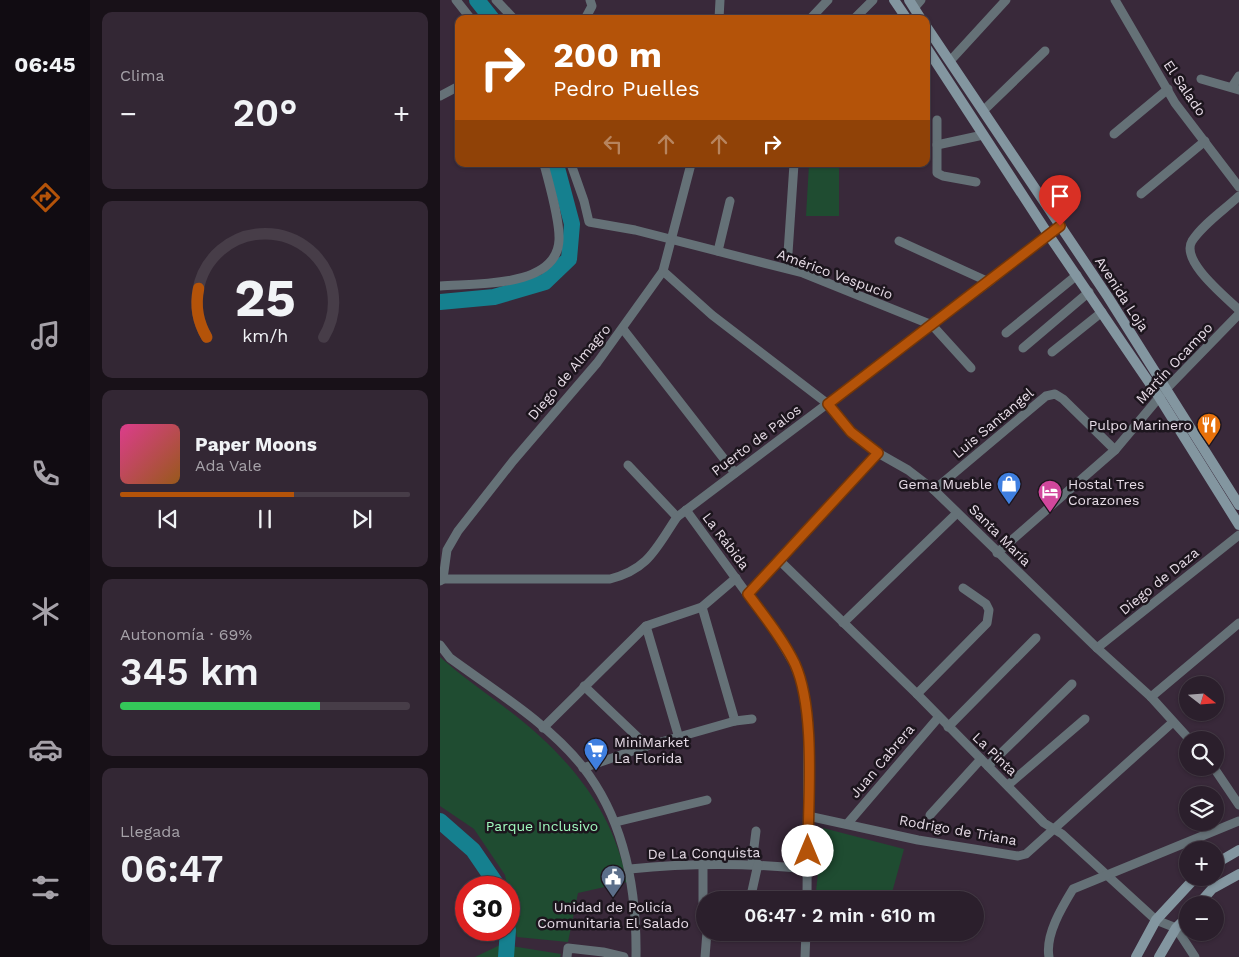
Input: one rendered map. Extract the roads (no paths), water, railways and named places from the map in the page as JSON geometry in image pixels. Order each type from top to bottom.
[{"type":"main road","points":[[894,0],[904,15]]},
{"type":"main road","points":[[915,2],[920,15]]},
{"type":"main road","name":"Avenida Loja","points":[[930,32],[984,110],[1167,388],[1239,505]]},
{"type":"main road","name":"Avenida Loja","points":[[930,53],[1048,234],[1160,397],[1239,525]]},
{"type":"main road","points":[[1224,859],[1239,850]]},
{"type":"main road","points":[[1206,896],[1212,889],[1239,874]]},
{"type":"main road","points":[[1136,957],[1156,920],[1188,886]]},
{"type":"main road","points":[[1159,957],[1179,925]]},
{"type":"street","points":[[456,0],[469,15]]},
{"type":"street","points":[[496,0],[510,15]]},
{"type":"street","points":[[719,15],[720,0]]},
{"type":"street","points":[[814,15],[828,0]]},
{"type":"street","points":[[858,15],[873,0]]},
{"type":"street","points":[[950,61],[1006,0]]},
{"type":"street","name":"El Salado","points":[[1115,0],[1175,103],[1239,187]]},
{"type":"street","points":[[586,15],[591,3]]},
{"type":"street","points":[[984,110],[1045,51]]},
{"type":"street","points":[[1201,79],[1236,88],[1239,76]]},
{"type":"street","points":[[440,96],[455,88]]},
{"type":"street","points":[[1114,134],[1168,89]]},
{"type":"street","points":[[937,120],[937,172],[943,176],[976,182]]},
{"type":"street","points":[[937,146],[984,135]]},
{"type":"street","points":[[1141,194],[1205,141]]},
{"type":"street","points":[[440,286],[490,284],[514,280],[536,272],[551,262],[559,242],[559,235],[545,167]]},
{"type":"street","name":"Américo Vespucio","points":[[572,167],[586,207],[589,222],[635,230],[787,268],[932,325],[971,368]]},
{"type":"street","name":"Diego de Almagro","points":[[442,580],[447,550],[458,531],[513,461],[597,363],[663,271],[690,167]]},
{"type":"street","points":[[787,268],[794,167]]},
{"type":"street","points":[[1239,196],[1190,243],[1189,255],[1195,266],[1239,310]]},
{"type":"street","points":[[718,251],[730,201]]},
{"type":"street","name":"Puerto de Palos","points":[[442,580],[610,579],[626,575],[642,566],[655,552],[678,517],[686,510],[989,282],[1060,226]]},
{"type":"street","points":[[899,241],[989,282]]},
{"type":"street","name":"Santa María","points":[[663,271],[712,315],[828,404],[851,432],[878,453],[908,470],[934,490],[997,553],[1151,697],[1182,731]]},
{"type":"street","points":[[1006,333],[1077,275]]},
{"type":"street","points":[[1023,348],[1089,292]]},
{"type":"street","points":[[1052,352],[1102,312]]},
{"type":"street","name":"Martín Ocampo","points":[[997,553],[1115,450],[1167,388],[1239,314]]},
{"type":"street","points":[[623,329],[735,473]]},
{"type":"street","name":"Luis Santangel","points":[[934,490],[1046,396],[1055,394],[1063,399],[1115,450]]},
{"type":"street","points":[[748,594],[878,453]]},
{"type":"street","points":[[628,465],[678,517]]},
{"type":"street","name":"La Rábida","points":[[686,510],[748,594],[794,664],[803,688],[808,720],[807,891]]},
{"type":"street","points":[[843,623],[957,512]]},
{"type":"street","name":"Diego de Daza","points":[[1097,648],[1239,535]]},
{"type":"street","name":"La Pinta","points":[[780,561],[1052,829],[1062,834],[1156,920],[1176,928]]},
{"type":"street","points":[[543,728],[646,626],[702,607],[736,578]]},
{"type":"street","points":[[917,694],[987,622],[989,610],[986,604],[963,588]]},
{"type":"street","points":[[702,607],[735,721]]},
{"type":"street","points":[[1151,697],[1239,624]]},
{"type":"street","points":[[646,626],[679,738]]},
{"type":"street","points":[[948,727],[1036,638]]},
{"type":"street","points":[[440,645],[450,658],[543,728],[583,768],[616,822],[630,869],[637,918],[636,957]]},
{"type":"street","points":[[988,766],[1072,684]]},
{"type":"street","points":[[584,686],[647,746]]},
{"type":"street","name":"Juan Cabrera","points":[[848,823],[938,718]]},
{"type":"street","points":[[583,768],[647,746],[735,721],[752,719]]},
{"type":"street","points":[[1008,785],[1085,719]]},
{"type":"street","name":"Rodrigo de Triana","points":[[808,816],[848,823],[918,840],[1018,856],[1030,852],[1052,829],[1173,722]]},
{"type":"street","points":[[930,815],[981,759]]},
{"type":"street","points":[[1219,776],[1239,805]]},
{"type":"street","points":[[616,822],[707,800]]},
{"type":"street","points":[[1049,957],[1050,937],[1073,889],[1105,875],[1169,852],[1239,821]]},
{"type":"street","points":[[751,891],[755,864],[756,831]]},
{"type":"street","points":[[703,864],[703,891]]},
{"type":"street","name":"De La Conquista","points":[[630,869],[703,864],[755,864],[808,869]]},
{"type":"street","points":[[1176,928],[1194,957]]},
{"type":"street","points":[[705,957],[706,941]]},
{"type":"street","points":[[805,957],[806,941]]},
{"type":"street","points":[[568,953],[603,952],[624,957]]},
{"type":"waterway","points":[[477,0],[489,15]]},
{"type":"waterway","points":[[440,302],[494,297],[545,282],[569,259],[572,224],[557,167]]},
{"type":"waterway","points":[[440,821],[473,850],[491,876]]},
{"type":"waterway","points":[[506,957],[507,941]]},
{"type":"place","name":"Pulpo Marinero","points":[[1209,446]]},
{"type":"place","name":"Gema Mueble","points":[[1009,505]]},
{"type":"place","name":"Hostal Tres Corazones","points":[[1050,513]]},
{"type":"place","name":"MiniMarket La Florida","points":[[596,771]]},
{"type":"place","name":"Unidad de Policía Comunitaria El Salado","points":[[613,898]]},
{"type":"park label","name":"Parque Inclusivo","points":[[542,826]]}]
